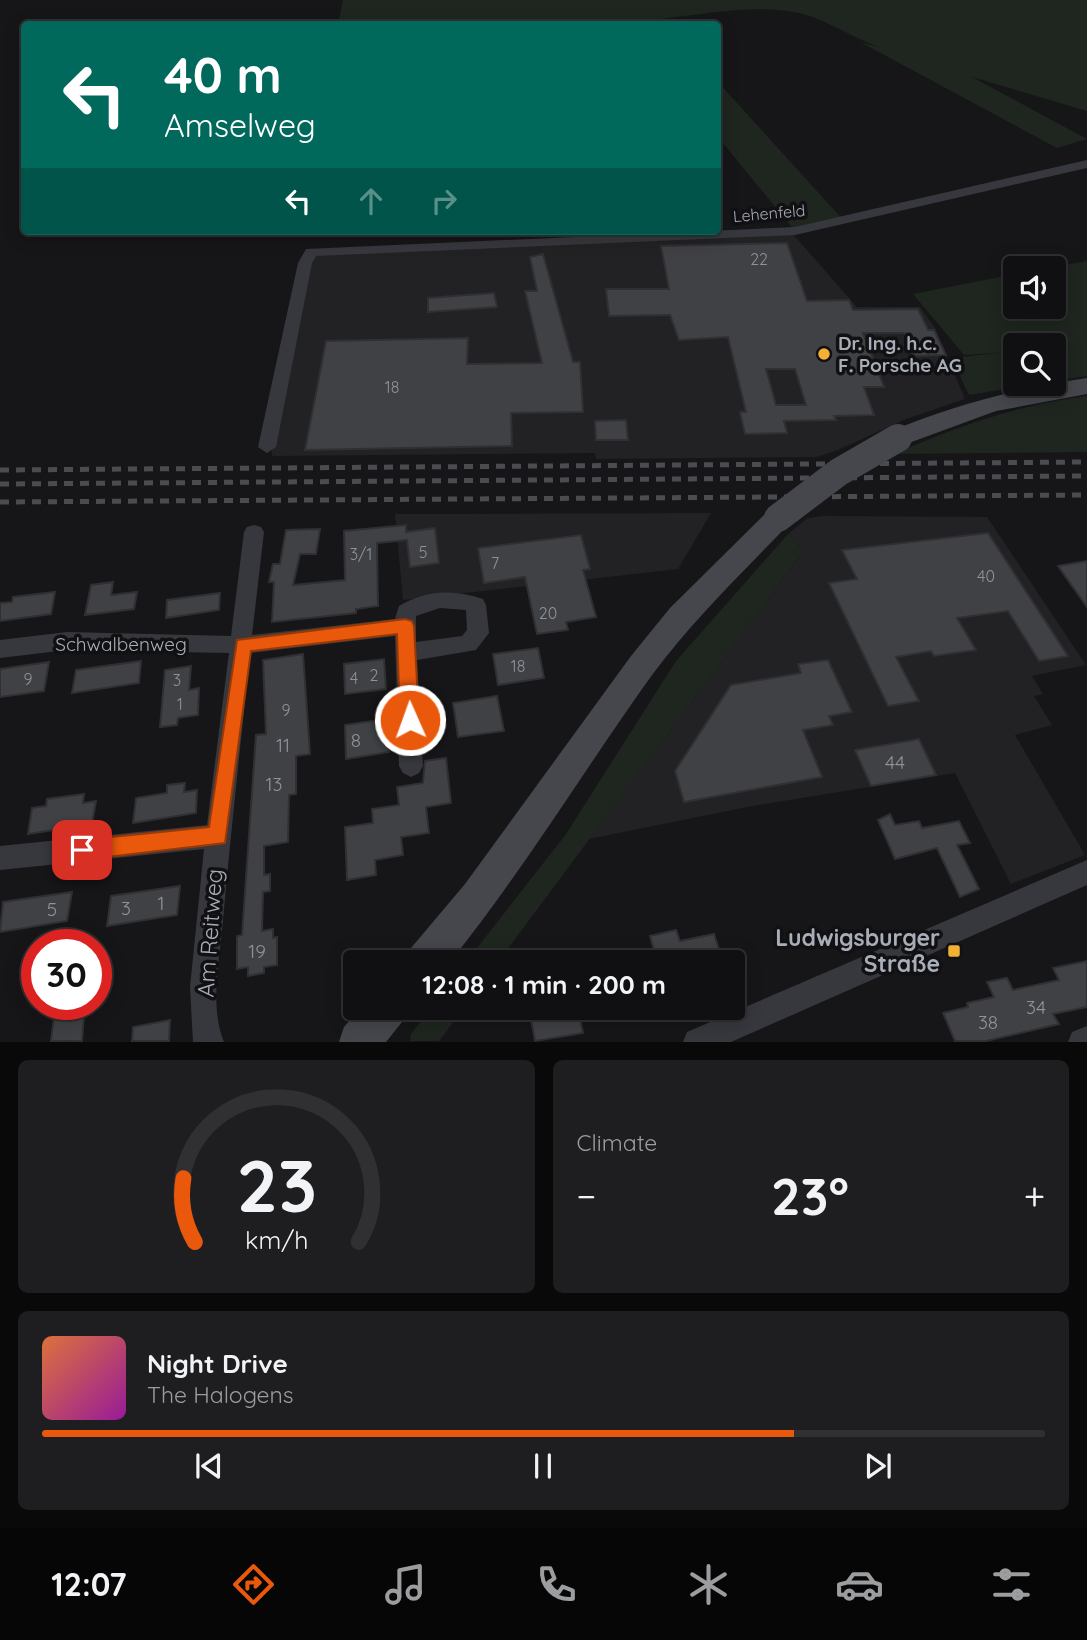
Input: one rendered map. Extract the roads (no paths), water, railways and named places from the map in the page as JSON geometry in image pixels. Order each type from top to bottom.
[{"type":"main road","points":[[435,950],[478,897],[642,665],[681,617],[778,518],[839,472],[898,438],[958,414],[1011,399],[1087,386]]},
{"type":"main road","points":[[359,1041],[377,1020]]},
{"type":"street","name":"Lehenfeld","points":[[721,233],[795,230],[837,223],[1087,164]]},
{"type":"street","name":"Lehenfeld","points":[[267,446],[305,263],[311,252],[685,235]]},
{"type":"street","name":"Am Reitweg","points":[[210,1041],[205,1035],[204,987],[218,836],[243,645],[254,532]]},
{"type":"street","points":[[408,652],[468,644],[478,633],[476,605],[461,599],[418,604],[407,612],[405,626],[411,766]]},
{"type":"street","name":"Schwalbenweg","points":[[0,649],[66,641],[243,645],[405,626]]},
{"type":"street","points":[[0,858],[218,836]]},
{"type":"street","points":[[697,1041],[1087,872]]},
{"type":"railway","points":[[0,470],[1087,462]]},
{"type":"railway","points":[[0,484],[1087,476]]},
{"type":"railway","points":[[0,502],[1087,495]]},
{"type":"place","name":"Dr. Ing. h.c. F. Porsche AG","points":[[824,354]]},
{"type":"place","name":"Ludwigsburger Straße","points":[[954,951]]}]
